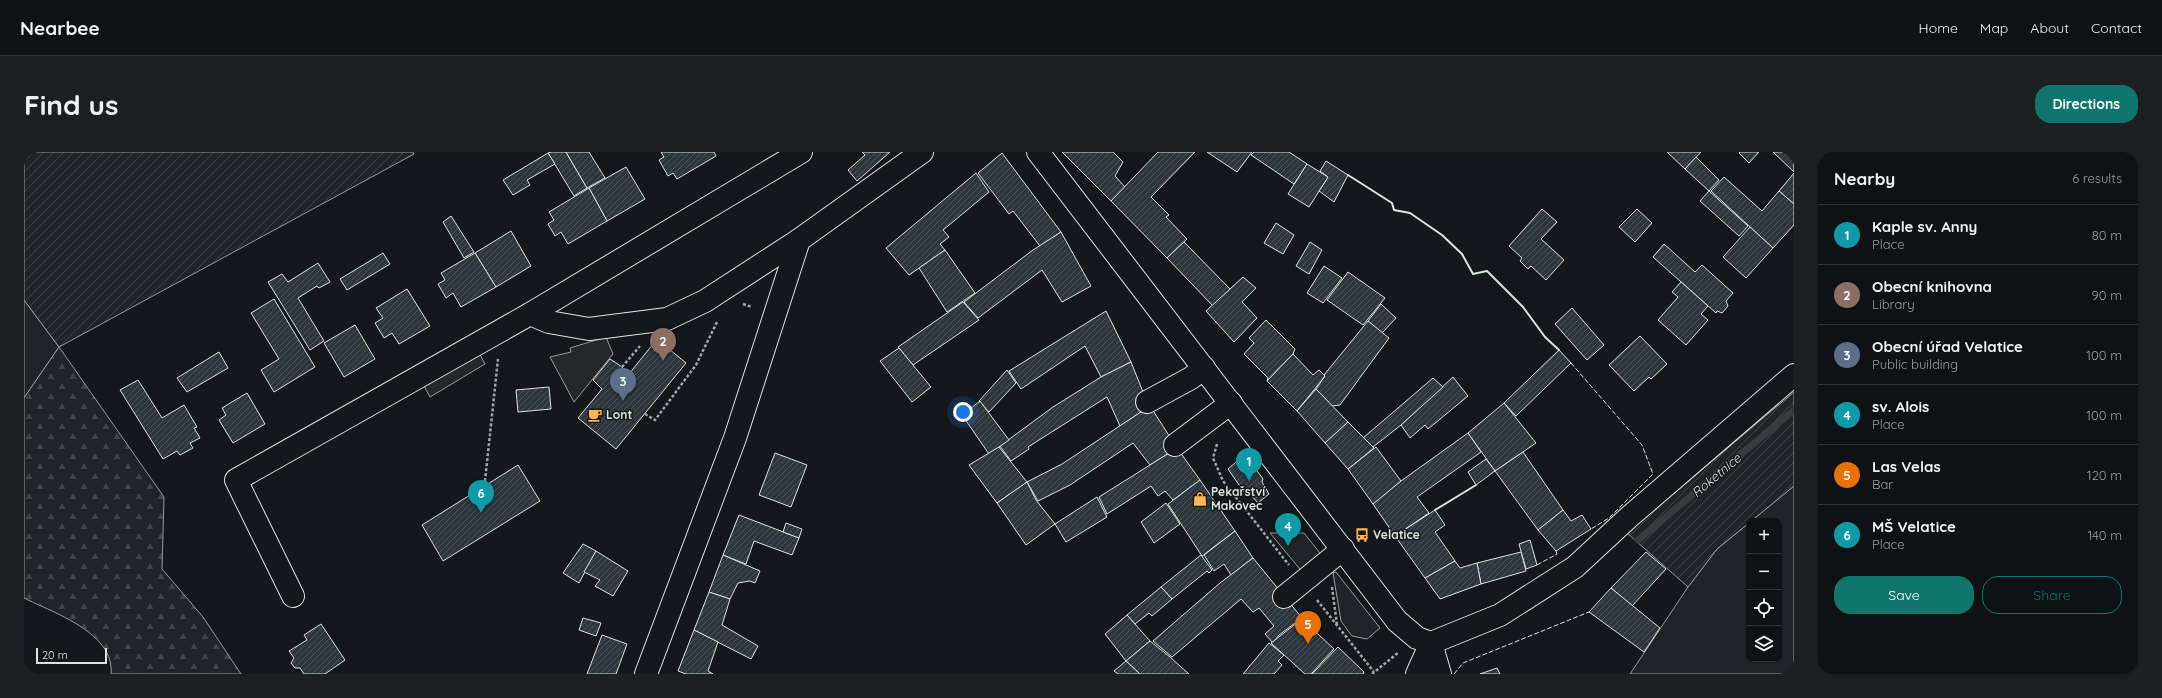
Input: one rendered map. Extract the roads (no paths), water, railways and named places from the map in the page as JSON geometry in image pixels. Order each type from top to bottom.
[{"type":"street","points":[[293,596],[236,480],[501,331],[801,152]]},
{"type":"street","points":[[530,314],[549,322],[590,335],[667,319],[710,298],[799,240],[922,152]]},
{"type":"street","points":[[1038,152],[1235,408],[1336,555],[1397,622],[1424,641],[1440,674]]},
{"type":"street","points":[[646,674],[735,438],[799,240]]},
{"type":"street","points":[[1147,402],[1191,378],[1204,368]]},
{"type":"street","points":[[1424,641],[1500,615],[1575,567],[1629,517],[1794,375]]},
{"type":"street","points":[[1175,445],[1235,408]]},
{"type":"street","points":[[1284,597],[1336,555]]},
{"type":"street","points":[[1417,674],[1424,641]]},
{"type":"waterway","name":"Roketnice","points":[[1638,540],[1794,410]]},
{"type":"place","name":"Obecní knihovna","points":[[663,361]]},
{"type":"place","name":"Obecní úřad Velatice","points":[[623,401]]},
{"type":"place","name":"Lont","points":[[595,415]]},
{"type":"place","name":"Kaple sv. Anny","points":[[1249,481]]},
{"type":"place","name":"Pekařství Makovec","points":[[1200,499]]},
{"type":"place","name":"MŠ Velatice","points":[[481,513]]},
{"type":"place","name":"Velatice","points":[[1362,535]]},
{"type":"place","name":"sv. Alois","points":[[1288,546]]},
{"type":"place","name":"Las Velas","points":[[1308,644]]}]
